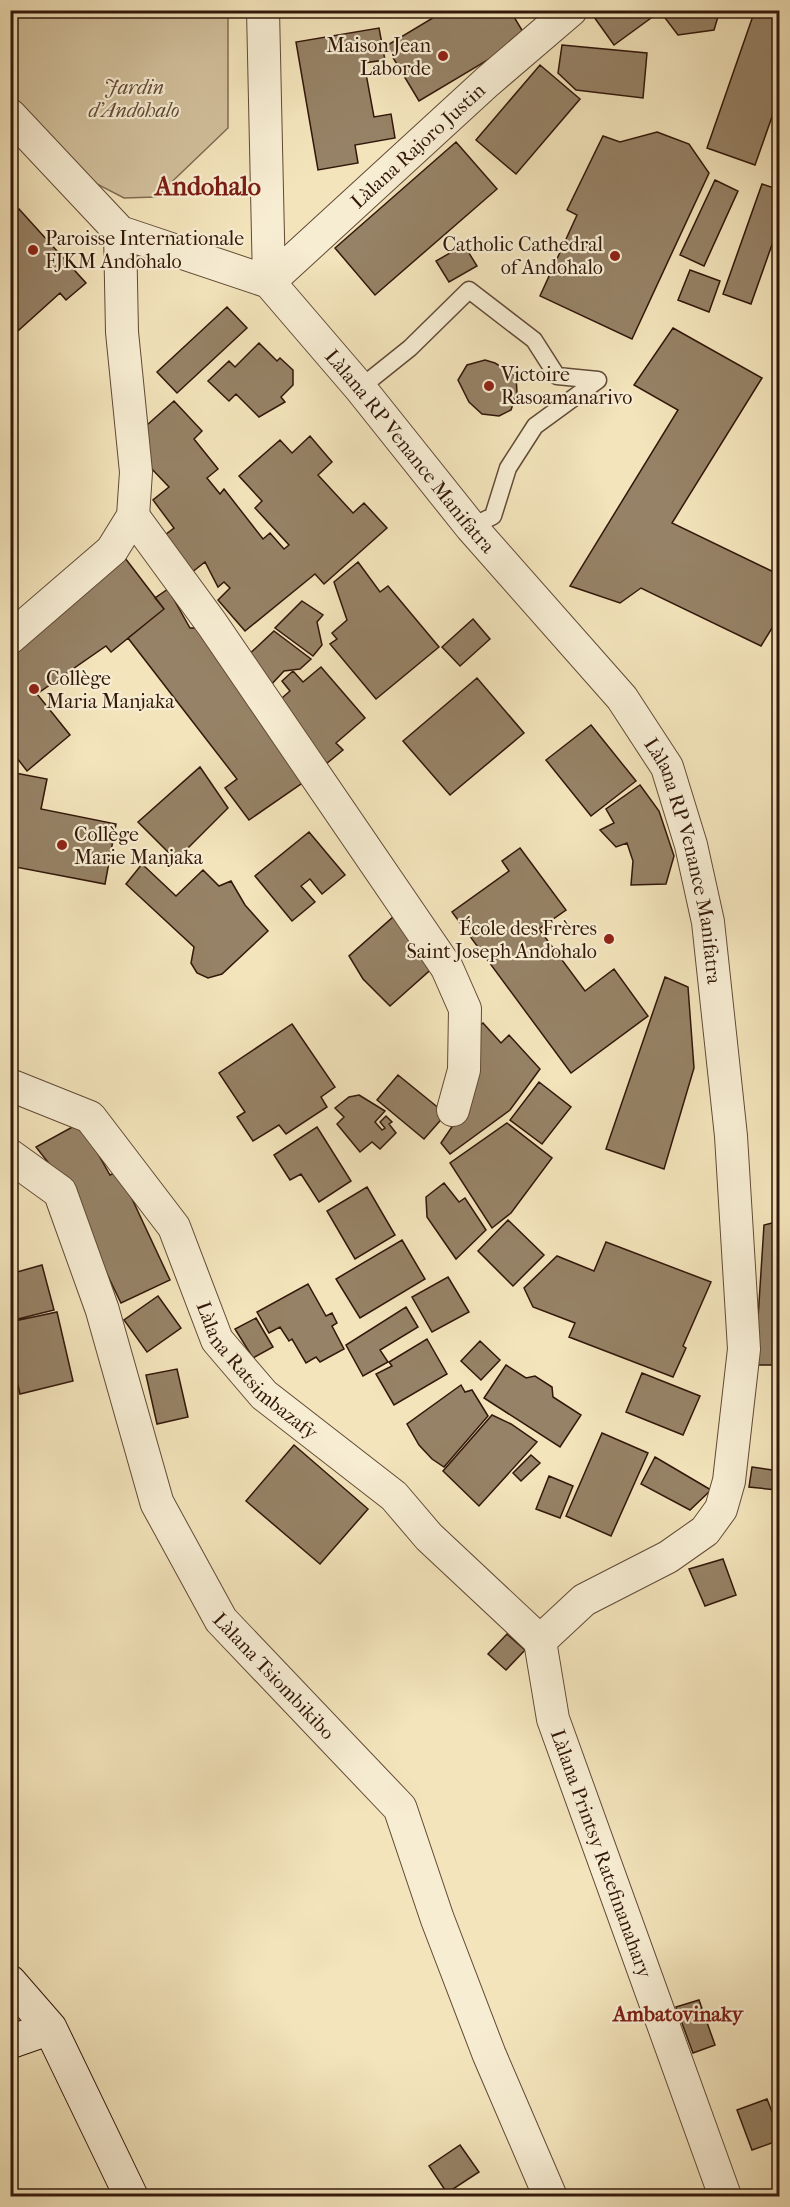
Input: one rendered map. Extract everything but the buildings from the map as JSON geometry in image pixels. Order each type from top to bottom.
[{"type":"street","points":[[10,116],[120,232],[269,282],[263,10]]},
{"type":"street","name":"Làlana Rajoro Justin","points":[[269,282],[487,82],[571,10]]},
{"type":"street","points":[[10,638],[112,550],[133,516],[135,472],[122,332],[120,232]]},
{"type":"street","name":"Làlana RP Venance Manifatra","points":[[269,282],[360,388],[471,527],[622,698],[667,766],[691,845],[708,922],[731,1136],[744,1349],[729,1481],[721,1509],[705,1531],[668,1557],[584,1600],[540,1641]]},
{"type":"street","points":[[133,516],[232,653],[447,968],[465,1009],[464,1070],[453,1110]]},
{"type":"street","name":"Làlana Ratsimbazafy","points":[[10,1085],[90,1117],[174,1227],[217,1340],[257,1387],[264,1395],[394,1496],[429,1537],[540,1641]]},
{"type":"street","name":"Làlana Tsiombikibo","points":[[10,1156],[60,1192],[102,1309],[157,1503],[222,1620],[399,1808],[437,1918],[481,2033],[550,2196]]},
{"type":"street","name":"Làlana Printsy Ratefinanahary","points":[[540,1641],[553,1719],[725,2196]]},
{"type":"street","points":[[10,1982],[50,2028],[131,2196]]},
{"type":"street","points":[[10,2042],[50,2028]]},
{"type":"lane","points":[[360,388],[410,348],[469,290],[534,340],[557,376],[598,380],[536,426],[508,468],[493,516],[471,527]]},
{"type":"green space","name":"Jardin d'Andohalo","points":[[11,11],[228,11],[228,128],[156,197],[124,198],[93,182],[11,93]]},
{"type":"place","name":"Maison Jean Laborde","points":[[443,56]]},
{"type":"place","name":"Paroisse Internationale FJKM Andohalo","points":[[33,250]]},
{"type":"place","name":"Catholic Cathedral of Andohalo","points":[[615,256]]},
{"type":"place","name":"Victoire Rasoamanarivo","points":[[489,386]]},
{"type":"place","name":"Collège Maria Manjaka","points":[[34,689]]},
{"type":"place","name":"Collège Marie Manjaka","points":[[62,845]]},
{"type":"place","name":"École des Frères Saint Joseph Andohalo","points":[[609,939]]},
{"type":"district","name":"Andohalo","points":[[208,186]]},
{"type":"district","name":"Ambatovinaky","points":[[678,2014]]}]
